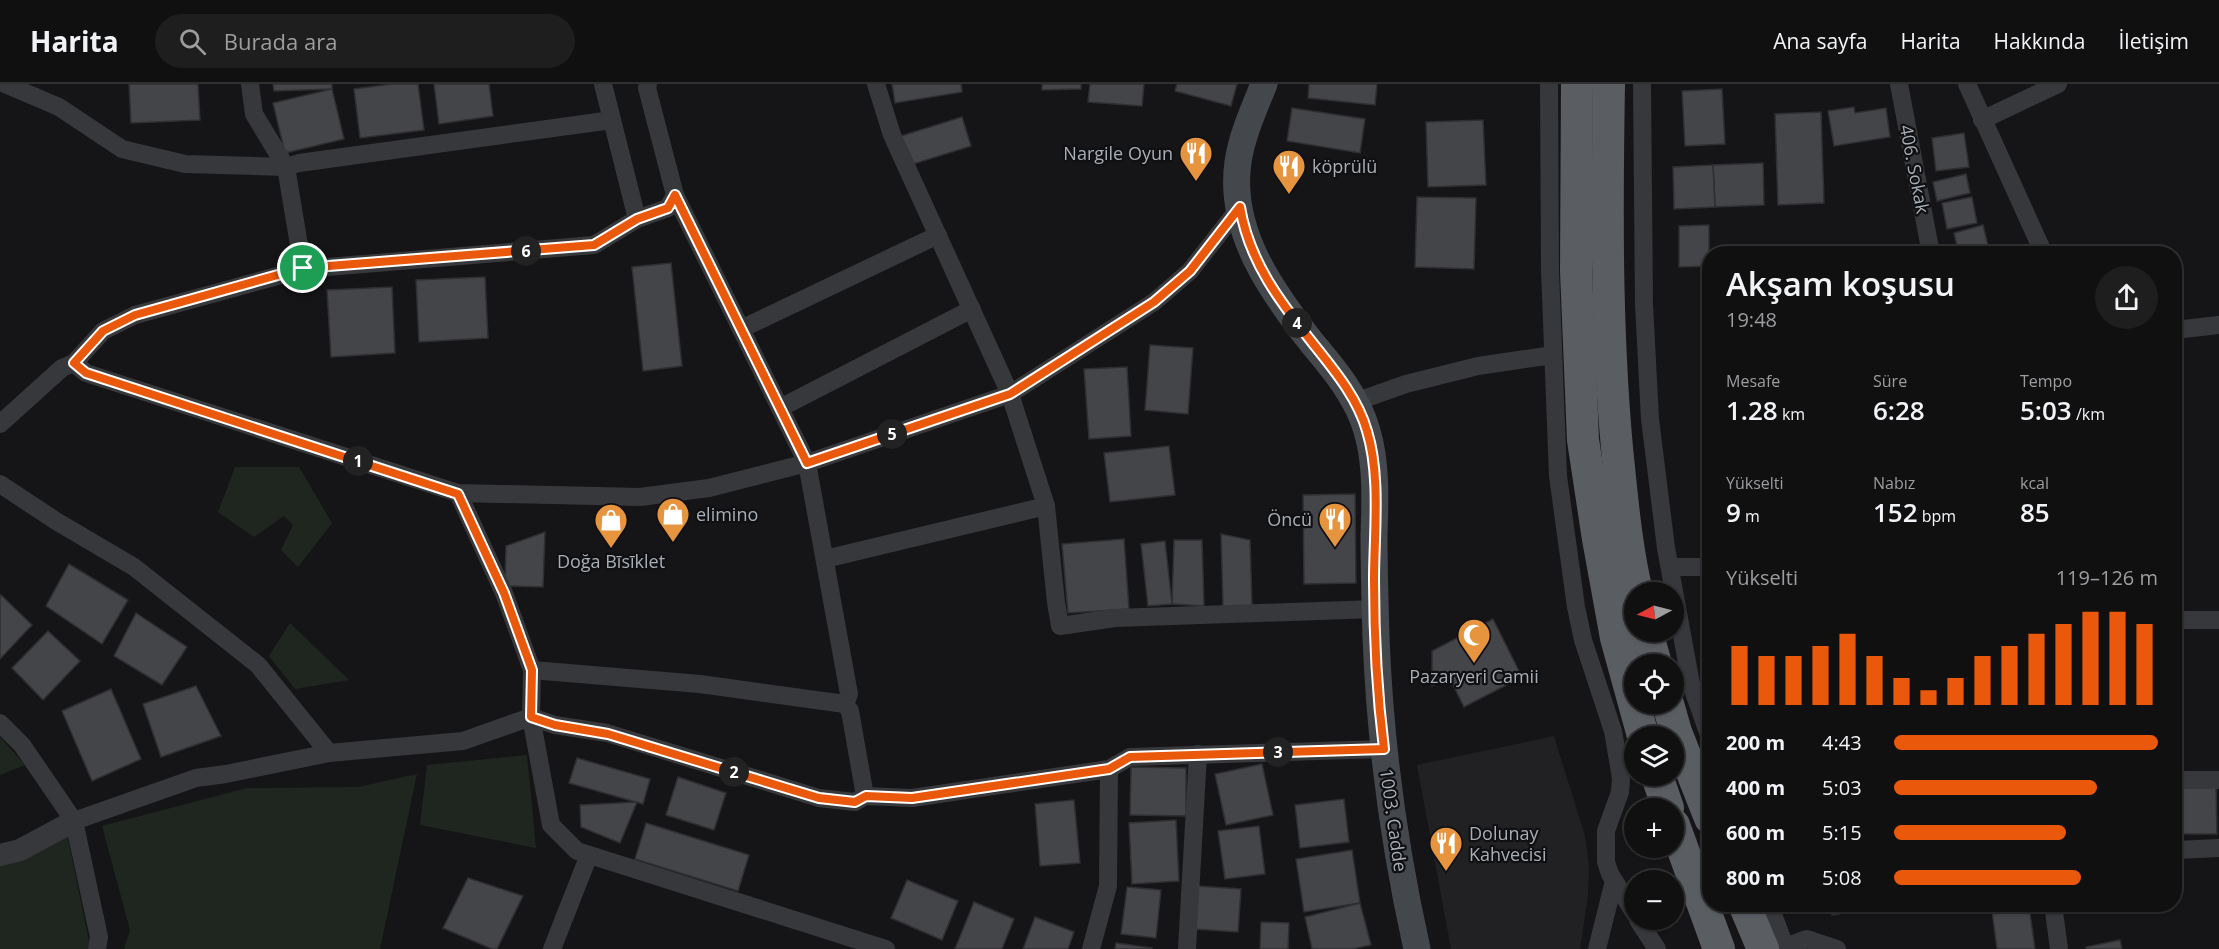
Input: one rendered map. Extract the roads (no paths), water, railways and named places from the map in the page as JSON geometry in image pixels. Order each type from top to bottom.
[{"type":"highway","points":[[1577,84],[1576,271],[1582,440],[1617,638],[1640,726]]},
{"type":"highway","points":[[1609,84],[1606,238],[1611,380],[1623,503],[1635,582]]},
{"type":"highway","points":[[1671,714],[1702,798]]},
{"type":"highway","points":[[1684,853],[1702,902]]},
{"type":"highway","points":[[1706,912],[1719,949]]},
{"type":"highway","points":[[1750,912],[1778,949]]},
{"type":"main road","name":"1003. Cadde","points":[[1264,84],[1249,122],[1238,162],[1237,193],[1242,221],[1254,258],[1270,287],[1340,378],[1355,402],[1367,430],[1372,453],[1375,492],[1378,706],[1394,829],[1417,949]]},
{"type":"street","points":[[5,84],[59,107],[122,149],[185,164],[286,168],[299,163],[612,120]]},
{"type":"street","points":[[250,84],[254,114],[286,168],[303,268]]},
{"type":"street","points":[[603,84],[637,219]]},
{"type":"street","points":[[648,84],[657,131],[675,195],[807,463],[849,694],[846,704],[850,711],[866,796]]},
{"type":"street","points":[[876,84],[892,135],[1010,394],[1046,506],[1060,626],[1115,618],[1375,609]]},
{"type":"street","points":[[1549,84],[1550,270],[1558,476],[1576,607],[1583,640],[1613,731],[1621,778],[1620,792],[1606,831],[1605,848],[1606,862],[1624,897]]},
{"type":"street","points":[[1642,84],[1644,304],[1650,407],[1670,567],[1691,684],[1702,715]]},
{"type":"street","name":"406. Sokak","points":[[1899,84],[1929,246]]},
{"type":"street","points":[[1967,84],[2040,246]]},
{"type":"street","points":[[1982,120],[2058,84]]},
{"type":"street","points":[[0,424],[62,368],[74,363],[103,331],[135,315],[303,268],[594,245],[637,219],[668,208],[675,195]]},
{"type":"street","points":[[74,363],[86,373],[458,494],[640,497],[709,488],[807,463],[1010,394],[1154,302],[1190,271],[1240,207]]},
{"type":"street","points":[[741,328],[938,235]]},
{"type":"street","points":[[780,408],[972,309]]},
{"type":"street","points":[[2182,329],[2219,325]]},
{"type":"street","points":[[1355,402],[1406,384],[1478,366],[1553,355]]},
{"type":"street","points":[[0,484],[56,521],[134,567],[258,665],[329,753]]},
{"type":"street","points":[[458,494],[504,593],[532,670],[531,717],[551,825],[577,851],[886,949]]},
{"type":"street","points":[[825,559],[1046,506]]},
{"type":"street","points":[[1670,567],[1702,567]]},
{"type":"street","points":[[2182,620],[2219,620]]},
{"type":"street","points":[[532,670],[700,684],[846,704]]},
{"type":"street","points":[[0,855],[20,850],[74,820],[196,778],[329,753],[463,741],[531,717],[555,725],[608,734],[819,798],[855,802],[866,796],[912,798],[1109,769],[1130,757],[1384,749]]},
{"type":"street","points":[[0,723],[22,745],[74,820],[99,937],[97,949]]},
{"type":"street","points":[[1187,949],[1198,754]]},
{"type":"street","points":[[1091,949],[1108,886],[1109,769]]},
{"type":"street","points":[[2182,780],[2219,780]]},
{"type":"street","points":[[2182,850],[2219,848]]},
{"type":"street","points":[[552,949],[589,855]]},
{"type":"street","points":[[1597,949],[1614,881]]},
{"type":"street","points":[[1771,912],[1778,949],[1807,939],[1837,949]]},
{"type":"street","points":[[2054,912],[2059,949]]},
{"type":"street","points":[[1645,930],[1657,949]]},
{"type":"place","name":"Nargile Oyun","points":[[1196,182]]},
{"type":"place","name":"köprülü","points":[[1289,195]]},
{"type":"place","name":"elimino","points":[[673,543]]},
{"type":"place","name":"Öncü","points":[[1335,548]]},
{"type":"place","name":"Doğa Bīsīklet","points":[[611,549]]},
{"type":"place","name":"Pazaryeri Camii","points":[[1474,664]]},
{"type":"place","name":"Dolunay Kahvecisi","points":[[1446,872]]}]
